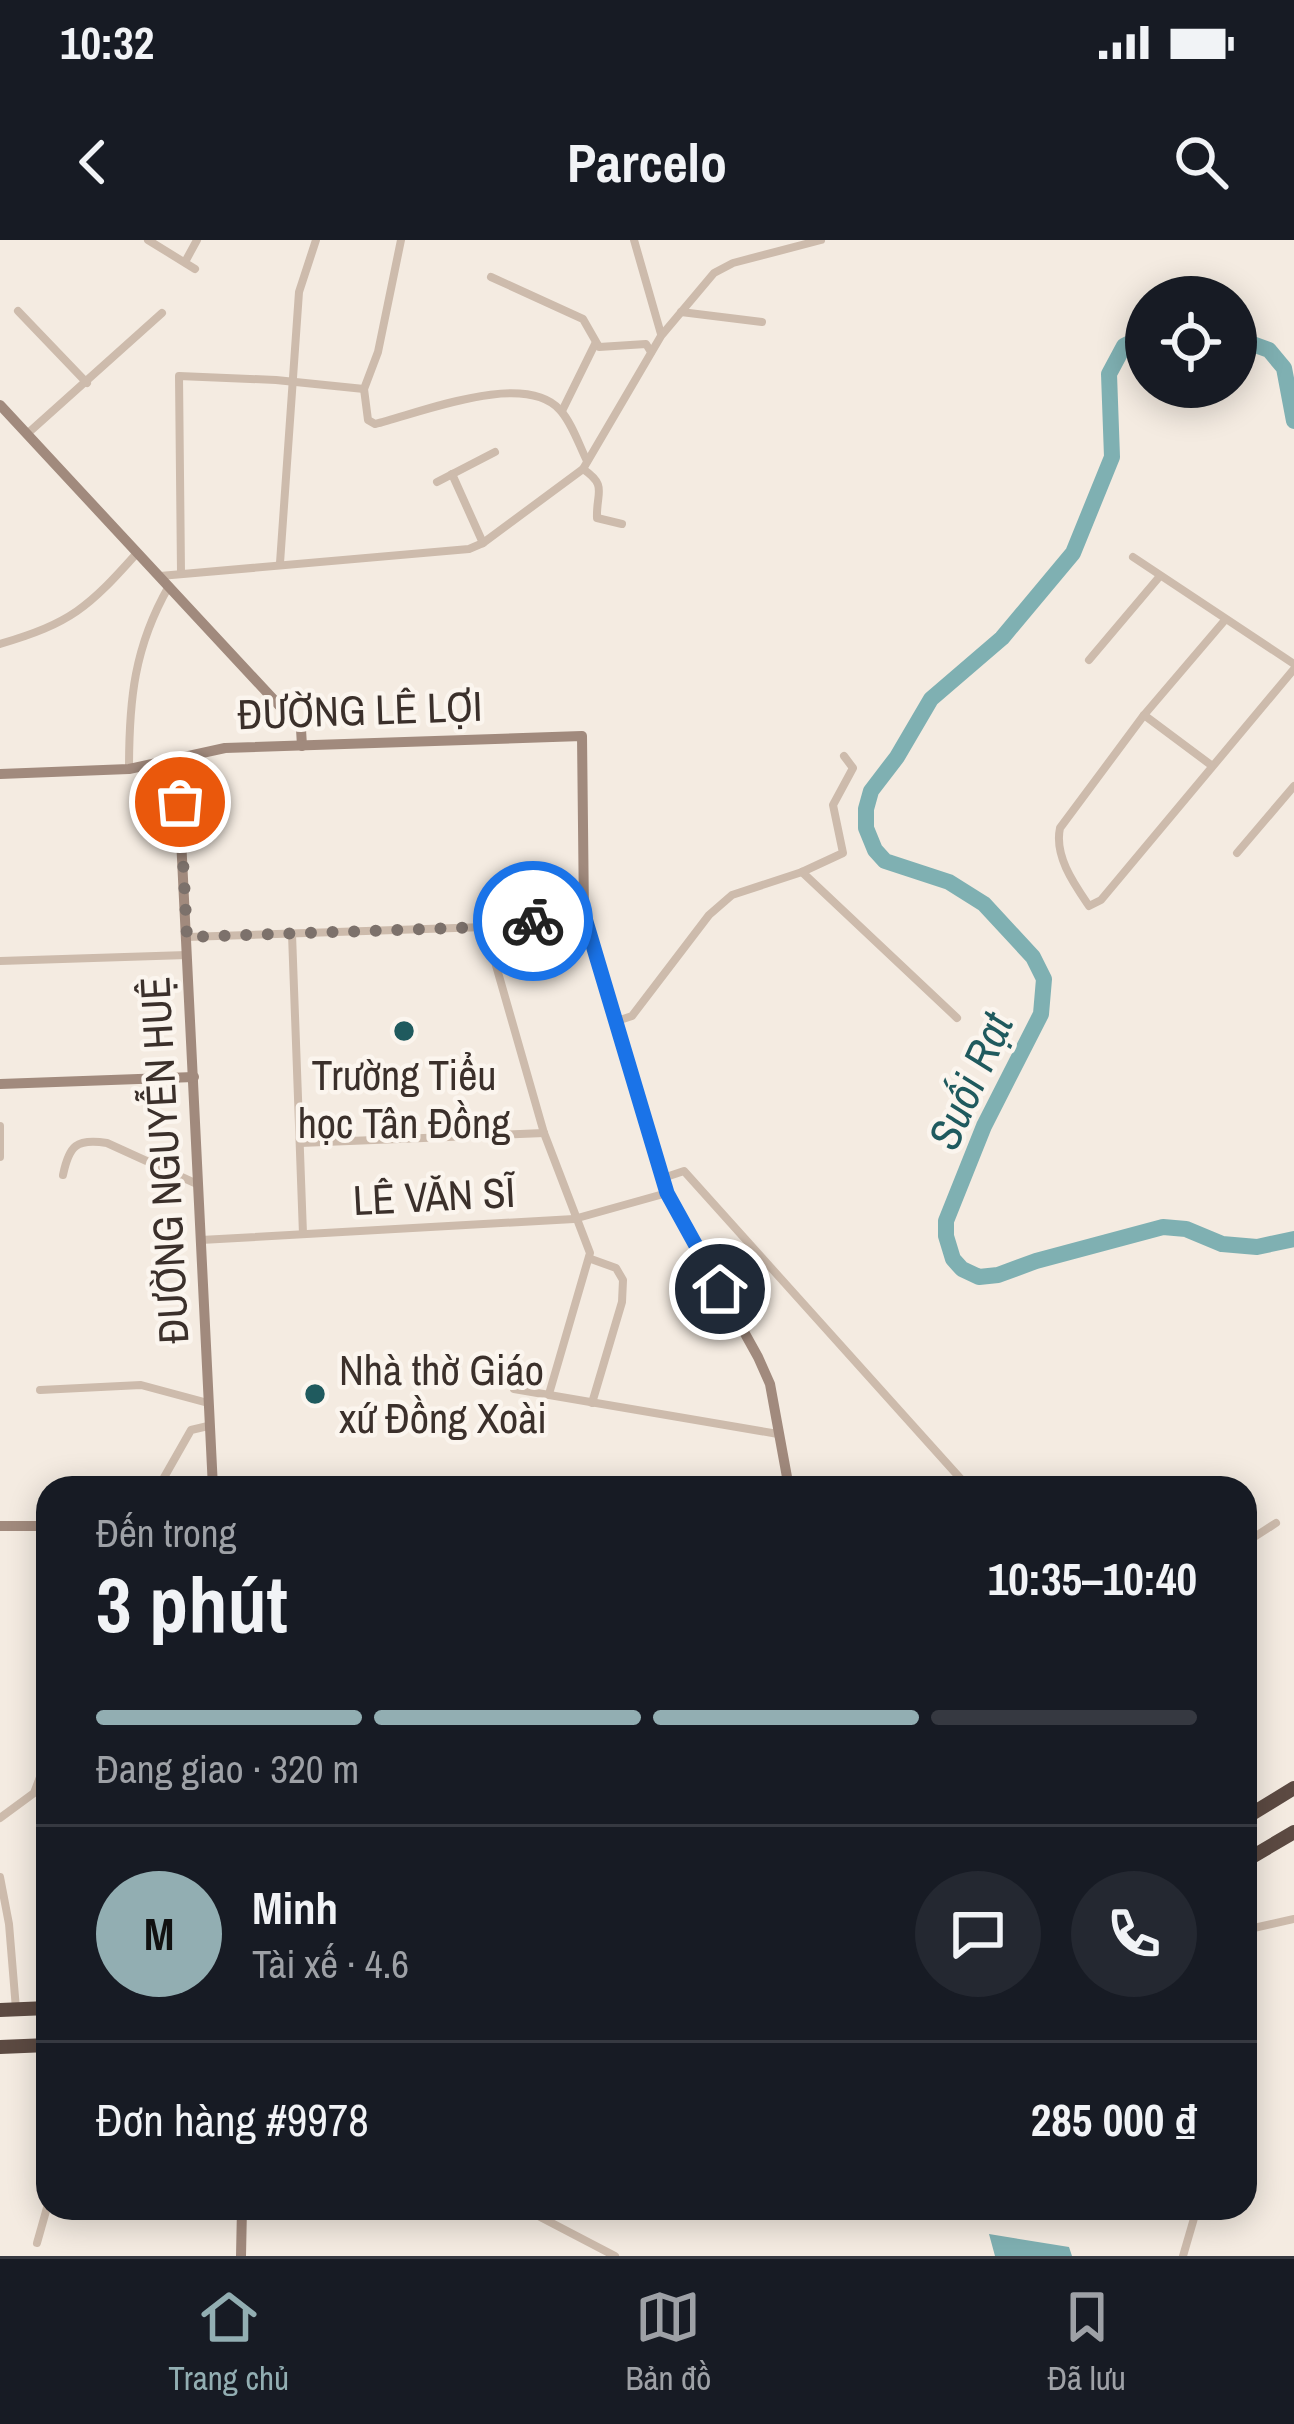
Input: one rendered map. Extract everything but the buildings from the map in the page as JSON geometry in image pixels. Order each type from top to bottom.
[{"type":"highway","points":[[1257,1811],[1294,1788]]},
{"type":"highway","points":[[1257,1854],[1294,1832]]},
{"type":"highway","points":[[0,2047],[36,2046]]},
{"type":"street","points":[[148,240],[195,269]]},
{"type":"street","points":[[184,262],[196,240]]},
{"type":"street","points":[[280,563],[299,292],[316,240]]},
{"type":"street","points":[[401,240],[378,352],[364,389],[368,420],[375,424],[507,392],[546,399],[562,411],[585,466],[600,487],[597,518],[622,524]]},
{"type":"street","points":[[634,240],[661,336]]},
{"type":"street","points":[[160,576],[469,549],[483,543],[585,466],[661,336],[714,273],[733,263],[821,240]]},
{"type":"street","points":[[491,277],[583,319],[595,344],[604,348],[646,344],[652,352]]},
{"type":"street","points":[[18,311],[87,383]]},
{"type":"street","points":[[680,312],[762,322]]},
{"type":"street","points":[[27,434],[162,314]]},
{"type":"street","points":[[562,411],[595,344]]},
{"type":"street","points":[[181,572],[179,376],[364,389]]},
{"type":"street","points":[[0,405],[301,729],[302,746]]},
{"type":"street","points":[[437,482],[495,452]]},
{"type":"street","points":[[452,474],[483,543]]},
{"type":"street","points":[[0,644],[52,629],[81,612],[136,553]]},
{"type":"street","points":[[1133,557],[1294,667],[1101,900],[1089,906],[1066,868],[1058,838],[1144,715],[1225,620]]},
{"type":"street","points":[[1089,660],[1160,576]]},
{"type":"street","points":[[129,769],[133,680],[148,623],[169,586]]},
{"type":"street","points":[[1144,715],[1211,765]]},
{"type":"street","name":"ĐƯỜNG LÊ LỢI","points":[[0,774],[129,769],[225,748],[581,736],[584,915]]},
{"type":"street","points":[[617,1021],[632,1016],[709,915],[732,895],[843,853],[833,805],[853,768],[844,756]]},
{"type":"street","name":"ĐƯỜNG NGUYỄN HUỆ","points":[[177,757],[212,1476]]},
{"type":"street","points":[[1238,853],[1294,786]]},
{"type":"street","points":[[802,872],[957,1018]]},
{"type":"street","points":[[187,937],[485,927],[584,915],[667,1193],[758,1357],[781,1434],[787,1476]]},
{"type":"street","points":[[485,927],[544,1133],[591,1259],[550,1394]]},
{"type":"street","points":[[292,934],[303,1234]]},
{"type":"street","points":[[0,961],[188,955]]},
{"type":"street","points":[[0,1084],[194,1077]]},
{"type":"street","points":[[0,1126],[0,1157]]},
{"type":"street","points":[[300,1143],[544,1133]]},
{"type":"street","points":[[63,1175],[68,1150],[74,1144],[94,1141],[197,1184]]},
{"type":"street","points":[[662,1178],[684,1171],[957,1476]]},
{"type":"street","name":"LÊ VĂN SĨ","points":[[200,1240],[574,1219],[667,1193]]},
{"type":"street","points":[[591,1259],[616,1268],[623,1291],[592,1403]]},
{"type":"street","points":[[40,1390],[141,1385],[208,1402]]},
{"type":"street","points":[[514,1389],[781,1434]]},
{"type":"street","points":[[165,1476],[191,1430],[208,1426]]},
{"type":"street","points":[[1257,1535],[1276,1523]]},
{"type":"street","points":[[0,1526],[36,1526]]},
{"type":"street","points":[[0,1818],[36,1788]]},
{"type":"street","points":[[0,1877],[9,1924],[8,2009]]},
{"type":"street","points":[[1257,1927],[1294,1919]]},
{"type":"street","points":[[37,2243],[43,2220]]},
{"type":"street","points":[[242,2220],[242,2256]]},
{"type":"street","points":[[546,2220],[615,2256]]},
{"type":"street","points":[[1183,2256],[1194,2220]]},
{"type":"water","points":[[989,2234],[1069,2247],[1072,2256],[995,2256]]},
{"type":"waterway","name":"Suối Rạt","points":[[1125,346],[1109,374],[1112,457],[1073,553],[1002,638],[931,699],[871,791],[866,828],[885,861],[949,882],[984,904],[1033,957],[1044,979],[1041,1014],[984,1126],[946,1221],[953,1259],[962,1269],[979,1277],[998,1275],[1163,1227],[1186,1229],[1222,1244],[1257,1247],[1294,1239]]},
{"type":"waterway","name":"Suối Rạt","points":[[1257,346],[1269,350],[1284,368],[1294,421]]},
{"type":"way so far","points":[[180,802],[187,937],[485,927],[533,921]]},
{"type":"place","name":"Trường Tiểu học Tân Đồng","points":[[404,1031]]},
{"type":"place","name":"Nhà thờ Giáo xứ Đồng Xoài","points":[[315,1394]]},
{"type":"route","points":[[533,921],[584,915],[667,1193],[720,1289]]}]
